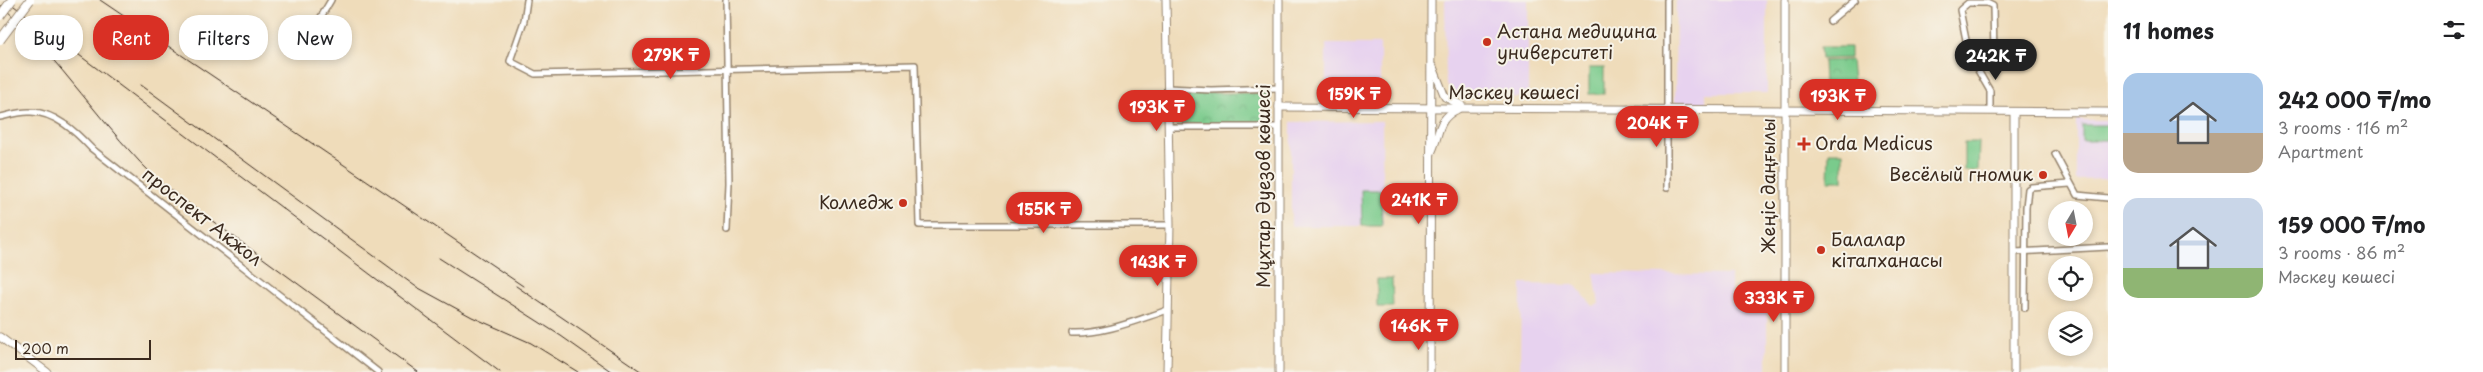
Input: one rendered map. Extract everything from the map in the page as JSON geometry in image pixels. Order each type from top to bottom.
[{"type":"main road","points":[[0,16],[12,0]]},
{"type":"main road","points":[[0,40],[30,0]]},
{"type":"street","points":[[322,15],[331,0]]},
{"type":"street","points":[[527,0],[524,21],[510,61],[530,72],[915,65],[919,225],[1170,225]]},
{"type":"street","points":[[726,0],[729,183],[727,230]]},
{"type":"street","points":[[1166,0],[1170,225],[1167,372]]},
{"type":"street","name":"Мұхтар Әуезов көшесі","points":[[1279,0],[1279,372]]},
{"type":"street","points":[[1430,372],[1431,0]]},
{"type":"street","points":[[1667,0],[1667,188]]},
{"type":"street","name":"Жеңіс даңғылы","points":[[1785,0],[1785,372]]},
{"type":"street","points":[[1830,21],[1855,0]]},
{"type":"street","points":[[1972,59],[1990,59],[1994,54],[1993,6],[1991,4],[1968,3],[1961,7],[1960,14],[1969,55],[1990,91],[1990,111]]},
{"type":"street","points":[[1431,60],[1444,97],[1455,104],[1474,108]]},
{"type":"street","points":[[1167,88],[1211,90],[1278,88]]},
{"type":"street","name":"Мәскеу көшесі","points":[[1279,107],[2108,112]]},
{"type":"street","points":[[1430,155],[1436,143],[1440,122],[1446,114],[1460,108]]},
{"type":"street","name":"проспект Акжол","points":[[0,117],[30,112],[44,113],[62,123],[378,372]]},
{"type":"street","points":[[2014,112],[2014,372]]},
{"type":"street","points":[[1168,127],[1279,127]]},
{"type":"street","points":[[2055,154],[2077,195],[2108,198]]},
{"type":"street","points":[[2025,308],[2027,195],[2031,187],[2070,184]]},
{"type":"street","points":[[2014,210],[2026,210]]},
{"type":"street","points":[[2015,252],[2108,247]]},
{"type":"street","points":[[1072,333],[1086,333],[1113,328],[1168,310]]},
{"type":"street","points":[[0,337],[47,372]]},
{"type":"shaded area","name":"Астана медицина университеті","points":[[1445,0],[1528,0],[1528,98],[1457,95],[1446,85]]},
{"type":"shaded area","points":[[1676,0],[1767,0],[1767,93],[1706,93],[1706,103],[1675,103]]},
{"type":"shaded area","points":[[1326,44],[1380,44],[1380,100],[1326,100]]},
{"type":"shaded area","points":[[2076,120],[2108,120],[2108,179],[2076,180]]},
{"type":"shaded area","points":[[1382,121],[1383,226],[1291,226],[1291,122]]},
{"type":"shaded area","points":[[1594,273],[1731,275],[1731,304],[1767,305],[1767,372],[1520,372],[1521,284],[1575,285],[1593,306],[1599,304]]},
{"type":"green space","points":[[1820,47],[1850,47],[1850,58],[1821,59]]},
{"type":"green space","points":[[1851,60],[1853,82],[1824,83],[1823,61]]},
{"type":"green space","points":[[1589,68],[1604,68],[1604,94],[1589,94]]},
{"type":"green space","points":[[1175,93],[1270,93],[1270,125],[1175,124]]},
{"type":"green space","points":[[2082,125],[2108,125],[2108,140],[2082,140]]},
{"type":"green space","points":[[1964,142],[1979,142],[1978,171],[1964,171]]},
{"type":"green space","points":[[1829,152],[1843,152],[1843,181],[1828,181]]},
{"type":"green space","points":[[1361,190],[1381,190],[1382,226],[1362,226]]},
{"type":"green space","points":[[1377,279],[1392,279],[1393,307],[1377,307]]},
{"type":"railway","points":[[6,0],[500,372]]},
{"type":"railway","points":[[100,0],[523,286]]},
{"type":"railway","points":[[0,4],[42,47],[120,140],[162,184],[418,372]]},
{"type":"railway","points":[[141,85],[415,286],[472,317],[531,343],[578,372]]},
{"type":"railway","points":[[439,258],[561,336],[612,372]]},
{"type":"railway","points":[[516,286],[642,372]]},
{"type":"place","name":"Астана медицина университеті","points":[[1487,42]]},
{"type":"place","name":"Orda Medicus","points":[[1804,144]]},
{"type":"place","name":"Весёлый гномик","points":[[2043,175]]},
{"type":"place","name":"Колледж","points":[[903,203]]},
{"type":"place","name":"Балалар кітапханасы","points":[[1821,250]]}]
